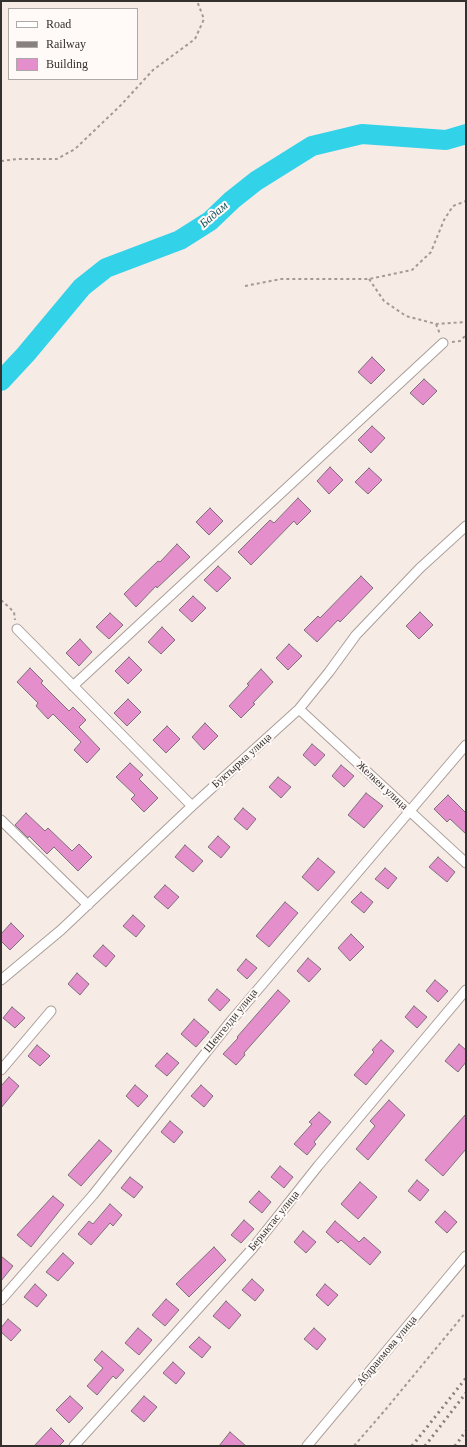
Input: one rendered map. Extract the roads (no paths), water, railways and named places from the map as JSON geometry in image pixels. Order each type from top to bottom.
[{"type":"street","points":[[73,686],[443,343]]},
{"type":"street","name":"Буктырма улица","points":[[1,980],[61,930],[192,806],[299,709],[356,635],[420,568],[466,526]]},
{"type":"street","points":[[17,629],[192,806]]},
{"type":"street","name":"Желкен улица","points":[[299,709],[466,863]]},
{"type":"street","name":"Шенгелди улица","points":[[1,1300],[93,1195],[231,1021],[466,745]]},
{"type":"street","points":[[1,820],[88,905]]},
{"type":"street","name":"Берыктас улица","points":[[74,1446],[252,1249],[318,1166],[466,990]]},
{"type":"street","points":[[1,1070],[51,1011]]},
{"type":"street","name":"Абдраимова улица","points":[[307,1446],[466,1256]]},
{"type":"waterway","name":"Бадам","points":[[1,381],[26,354],[82,287],[106,268],[180,240],[210,221],[232,200],[256,181],[312,146],[362,134],[446,140],[466,134]]},
{"type":"railway","points":[[412,1446],[466,1378]]},
{"type":"railway","points":[[425,1446],[466,1393]]},
{"type":"railway","points":[[455,1446],[466,1431]]}]
